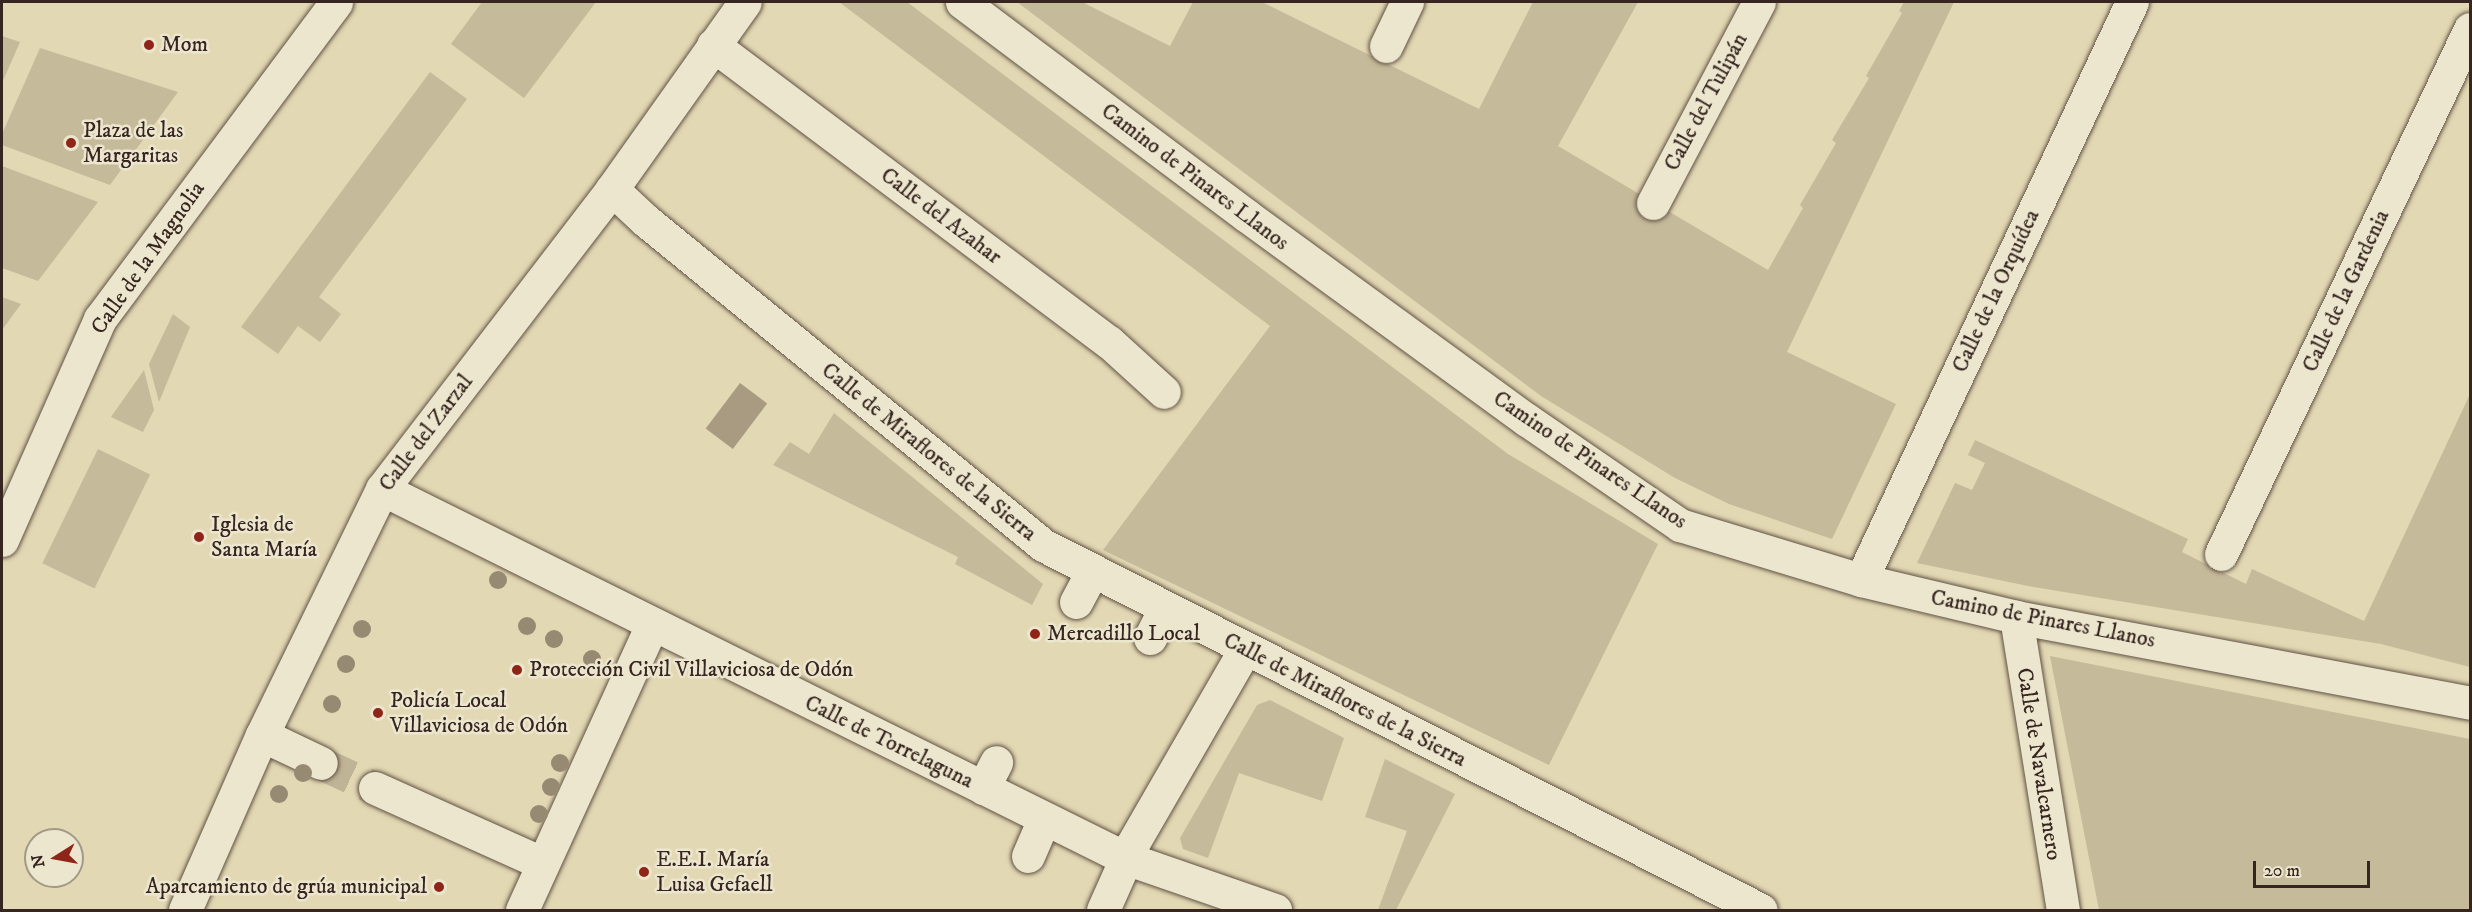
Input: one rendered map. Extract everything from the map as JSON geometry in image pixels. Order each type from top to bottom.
[{"type":"street","name":"Calle de la Magnolia","points":[[2,540],[100,319],[336,2]]},
{"type":"street","name":"Calle del Zarzal","points":[[186,910],[262,735],[382,489],[612,189],[712,45],[745,2]]},
{"type":"street","name":"Camino de Pinares Llanos","points":[[962,2],[1265,230],[1527,420],[1680,525],[1861,580],[2016,617],[2470,702]]},
{"type":"street","points":[[1386,46],[1407,2]]},
{"type":"street","name":"Calle del Tulipán","points":[[1653,203],[1759,2]]},
{"type":"street","name":"Calle de la Orquídea","points":[[1861,580],[2132,2]]},
{"type":"street","name":"Calle de la Gardenia","points":[[2221,554],[2470,29]]},
{"type":"street","name":"Calle del Azahar","points":[[712,45],[1109,342],[1164,392]]},
{"type":"street","name":"Calle de Miraflores de la Sierra","points":[[612,189],[1043,545],[1761,910]]},
{"type":"street","name":"Calle de Torrelaguna","points":[[382,489],[652,625],[989,775],[1057,814],[1125,858],[1275,910]]},
{"type":"street","points":[[1076,602],[1093,570]]},
{"type":"street","points":[[1150,638],[1165,608]]},
{"type":"street","name":"Calle de Navalcarnero","points":[[2016,617],[2063,910]]},
{"type":"street","points":[[522,910],[652,625]]},
{"type":"street","points":[[1103,910],[1125,858],[1245,649]]},
{"type":"street","points":[[262,735],[321,763]]},
{"type":"street","points":[[375,788],[542,863]]},
{"type":"street","points":[[1028,856],[1057,814]]},
{"type":"shaded area","points":[[482,2],[596,2],[524,98],[451,44]]},
{"type":"shaded area","points":[[839,2],[907,2],[1508,454],[1658,544],[1549,765],[1103,550],[1270,326]]},
{"type":"shaded area","points":[[1017,2],[1082,2],[1170,46],[1193,2],[1262,2],[1479,109],[1533,2],[1638,2],[1558,146],[1768,270],[1803,208],[1800,205],[1836,143],[1832,140],[1869,78],[1866,76],[1902,13],[1899,11],[1904,2],[1954,2],[1787,352],[1896,404],[1832,539],[1729,504],[1675,478],[1541,396]]},
{"type":"shaded area","points":[[2,36],[20,42],[2,83]]},
{"type":"shaded area","points":[[40,48],[178,92],[110,185],[2,145],[2,134]]},
{"type":"shaded area","points":[[430,72],[467,99],[319,297],[341,314],[320,342],[298,326],[278,354],[241,327]]},
{"type":"shaded area","points":[[2,166],[98,202],[38,281],[2,268]]},
{"type":"shaded area","points":[[2,297],[21,304],[2,330]]},
{"type":"shaded area","points":[[173,314],[190,327],[159,402],[149,364]]},
{"type":"shaded area","points":[[144,370],[154,410],[143,432],[111,417]]},
{"type":"shaded area","points":[[740,383],[767,403],[733,449],[706,429]]},
{"type":"shaded area","points":[[2470,394],[2470,667],[2381,644],[2028,586],[1917,563],[1955,483],[1972,490],[1985,463],[1968,455],[1975,440],[2188,539],[2182,552],[2246,584],[2252,569],[2364,621]]},
{"type":"shaded area","points":[[834,413],[1043,584],[1032,605],[955,564],[958,557],[773,465],[790,442],[809,454]]},
{"type":"shaded area","points":[[98,449],[150,474],[94,589],[42,563]]},
{"type":"shaded area","points":[[2050,656],[2470,739],[2470,910],[2099,910]]},
{"type":"shaded area","points":[[1270,700],[1344,738],[1322,801],[1239,773],[1208,858],[1183,849],[1180,838],[1257,705]]},
{"type":"shaded area","points":[[1385,759],[1455,794],[1396,910],[1378,910],[1407,831],[1365,817]]},
{"type":"tunnel","points":[[321,763],[375,788]]},
{"type":"place","name":"Mom","points":[[149,45]]},
{"type":"place","name":"Plaza de las Margaritas","points":[[71,143]]},
{"type":"place","name":"Iglesia de Santa María","points":[[199,537]]},
{"type":"place","name":"Mercadillo Local","points":[[1035,634]]},
{"type":"place","name":"Protección Civil Villaviciosa de Odón","points":[[517,670]]},
{"type":"place","name":"Policía Local Villaviciosa de Odón","points":[[378,713]]},
{"type":"place","name":"E.E.I. María Luisa Gefaell","points":[[644,872]]},
{"type":"place","name":"Aparcamiento de grúa municipal","points":[[439,887]]}]
